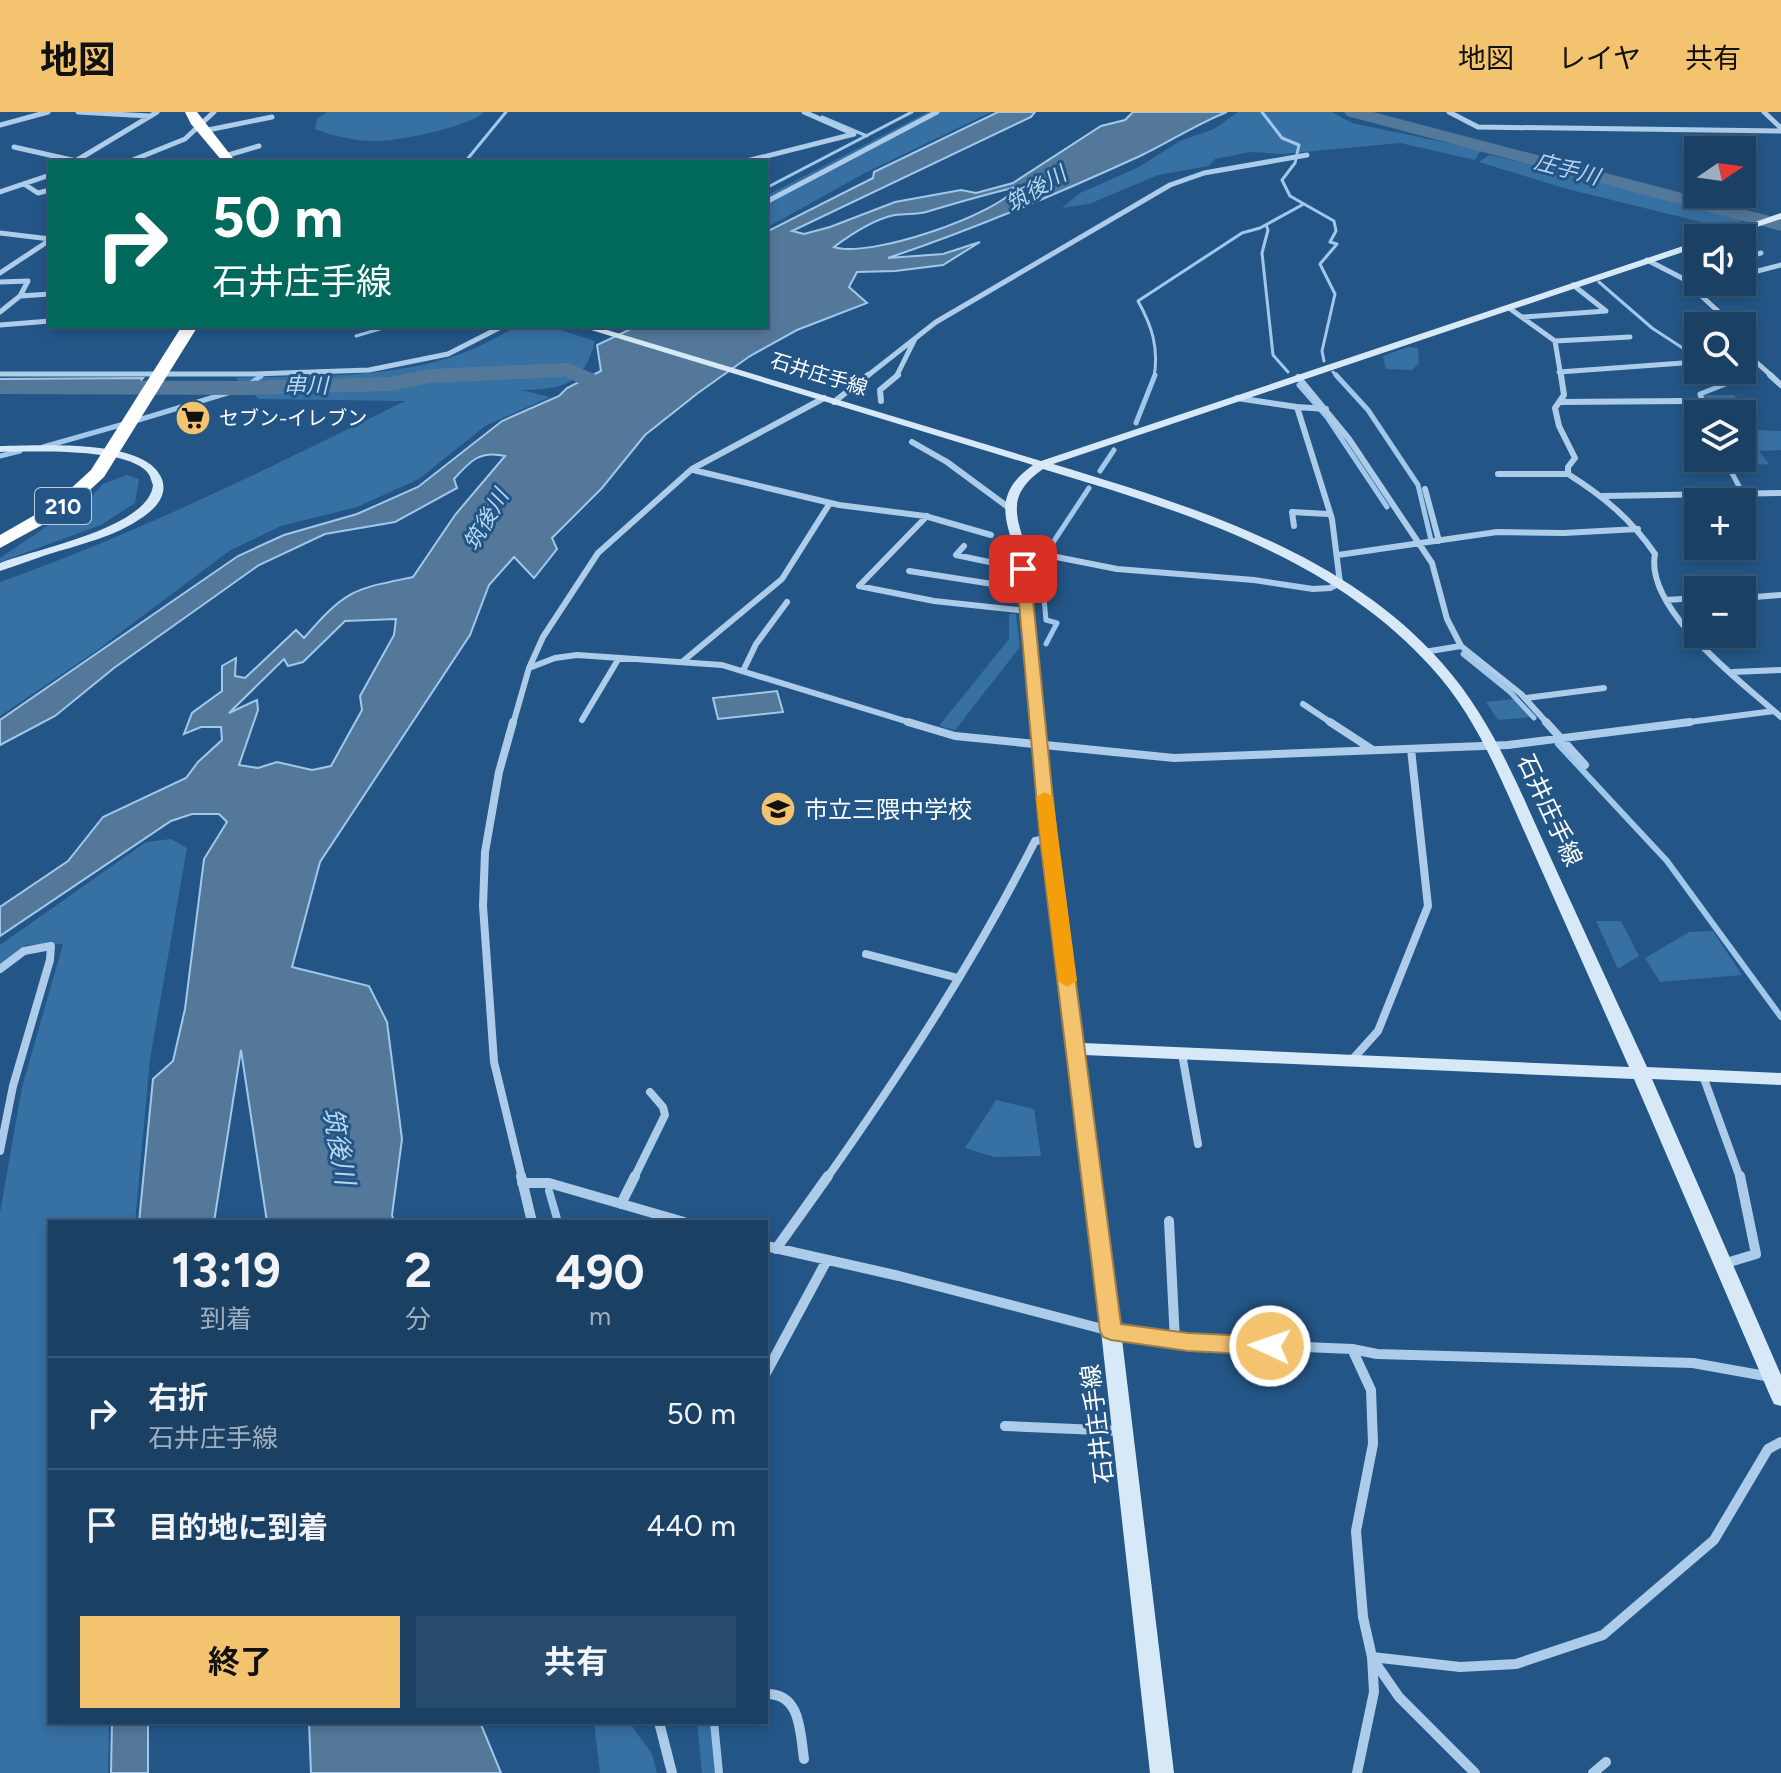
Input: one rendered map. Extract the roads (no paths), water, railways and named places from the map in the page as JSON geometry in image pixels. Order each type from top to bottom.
[{"type":"highway","points":[[191,112],[227,159]]},
{"type":"highway","name":"210","points":[[0,543],[60,508],[79,493],[112,453],[189,328]]},
{"type":"street","points":[[0,125],[48,112]]},
{"type":"street","points":[[78,112],[151,116]]},
{"type":"street","points":[[77,160],[157,112]]},
{"type":"street","points":[[202,129],[214,112]]},
{"type":"street","points":[[751,160],[854,134],[804,112]]},
{"type":"street","points":[[768,201],[937,112]]},
{"type":"street","points":[[1449,112],[1478,127],[1781,129]]},
{"type":"street","points":[[1764,112],[1781,129]]},
{"type":"street","points":[[134,160],[169,148],[202,129],[272,117]]},
{"type":"street","points":[[227,159],[259,146]]},
{"type":"street","points":[[14,147],[71,160]]},
{"type":"street","points":[[531,1220],[494,1062],[483,906],[485,852],[499,772],[529,668],[543,637],[598,553],[692,469],[872,375],[917,335],[1170,185],[1204,173],[1307,155]]},
{"type":"street","points":[[0,192],[48,176]]},
{"type":"street","points":[[24,184],[38,193],[48,190]]},
{"type":"street","points":[[1756,224],[1781,216]]},
{"type":"street","points":[[0,233],[48,238]]},
{"type":"street","points":[[0,273],[48,239]]},
{"type":"street","points":[[912,442],[955,467],[1008,507],[1013,489],[1025,475],[1042,464],[1684,248]]},
{"type":"street","points":[[1756,254],[1761,253]]},
{"type":"street","points":[[1647,260],[1684,281]]},
{"type":"street","points":[[1756,272],[1781,265]]},
{"type":"street","points":[[0,282],[28,281],[20,296],[0,312]]},
{"type":"street","points":[[1523,317],[1606,311],[1573,285]]},
{"type":"street","points":[[20,296],[48,294]]},
{"type":"street","points":[[1703,296],[1719,312]]},
{"type":"street","points":[[1509,308],[1555,341],[1630,337]]},
{"type":"street","points":[[0,325],[48,321]]},
{"type":"street","points":[[0,374],[369,370],[448,354],[499,328]]},
{"type":"street","name":"石井庄手線","points":[[590,328],[1136,493],[1260,540],[1340,583],[1387,618],[1424,652],[1464,699],[1493,746],[1641,1074],[1781,1398]]},
{"type":"street","points":[[881,401],[880,390],[900,374],[917,335]]},
{"type":"street","points":[[1555,341],[1564,395],[1555,408],[1559,426],[1575,458],[1568,467],[1568,474]]},
{"type":"street","points":[[1756,362],[1781,385]]},
{"type":"street","points":[[1559,372],[1683,363]]},
{"type":"street","points":[[1298,377],[1326,409],[1374,475],[1432,563],[1447,619],[1461,646],[1526,698],[1585,765]]},
{"type":"street","points":[[1237,398],[1326,409]]},
{"type":"street","points":[[1559,402],[1684,401]]},
{"type":"street","points":[[1021,550],[1117,569],[1254,580],[1313,589],[1330,588],[1340,583],[1338,555],[1313,446],[1297,407]]},
{"type":"street","points":[[0,449],[112,453],[142,462],[157,477],[159,493],[155,500],[126,523],[0,567]]},
{"type":"street","points":[[692,469],[830,503],[927,516],[991,535]]},
{"type":"street","points":[[1498,474],[1568,474],[1603,496],[1638,529],[1655,554],[1652,571],[1683,625],[1781,717]]},
{"type":"street","points":[[1425,489],[1439,541]]},
{"type":"street","points":[[1603,496],[1781,493]]},
{"type":"street","points":[[681,662],[782,579],[830,503]]},
{"type":"street","name":"石井庄手線","points":[[1008,507],[1021,550],[1048,839],[1111,1331],[1162,1773]]},
{"type":"street","points":[[1294,526],[1292,512],[1328,514]]},
{"type":"street","points":[[927,516],[859,586],[934,601],[1027,611]]},
{"type":"street","points":[[1338,555],[1497,532],[1564,533],[1638,529]]},
{"type":"street","points":[[964,546],[956,555],[1023,569]]},
{"type":"street","points":[[909,571],[1025,589]]},
{"type":"street","points":[[1756,597],[1781,595]]},
{"type":"street","points":[[1666,600],[1684,599]]},
{"type":"street","points":[[743,671],[756,644],[787,602]]},
{"type":"street","points":[[1424,652],[1461,646]]},
{"type":"street","points":[[529,668],[555,658],[577,655],[722,665],[955,736],[1199,758],[1493,746],[1774,711]]},
{"type":"street","points":[[582,720],[619,658]]},
{"type":"street","points":[[1733,672],[1781,670]]},
{"type":"street","points":[[1526,698],[1604,688]]},
{"type":"street","points":[[1303,704],[1374,751]]},
{"type":"street","points":[[1351,1061],[1378,1031],[1428,906],[1411,749]]},
{"type":"street","points":[[1048,839],[1035,841],[1019,875],[958,978],[881,1101],[771,1247],[1111,1331],[1175,1341],[1352,1349],[1377,1354],[1693,1363],[1772,1377]]},
{"type":"street","points":[[0,969],[24,951],[51,946],[50,960],[13,1086],[0,1151]]},
{"type":"street","points":[[866,954],[958,978]]},
{"type":"street","points":[[1076,1049],[1781,1079]]},
{"type":"street","points":[[1182,1054],[1198,1144]]},
{"type":"street","points":[[1703,1076],[1738,1168],[1756,1254],[1723,1264]]},
{"type":"street","points":[[621,1204],[665,1115],[663,1107],[650,1092]]},
{"type":"street","points":[[522,1183],[549,1183],[677,1220]]},
{"type":"street","points":[[1169,1221],[1175,1341]]},
{"type":"street","points":[[768,1369],[827,1260]]},
{"type":"street","points":[[1352,1349],[1371,1390],[1373,1444],[1356,1531],[1363,1617],[1372,1657],[1374,1692],[1357,1773]]},
{"type":"street","points":[[1005,1426],[1123,1431]]},
{"type":"street","points":[[1372,1657],[1460,1667],[1516,1664],[1603,1635],[1714,1540],[1768,1449],[1781,1442]]},
{"type":"street","points":[[1372,1657],[1399,1697],[1475,1773]]},
{"type":"street","points":[[768,1694],[786,1696],[794,1706],[804,1759]]},
{"type":"street","points":[[660,1724],[672,1773]]},
{"type":"street","points":[[1593,1773],[1606,1762]]},
{"type":"water","name":"筑後川","points":[[998,112],[1035,112],[1031,117],[792,231],[804,234],[830,227],[895,202],[961,190],[976,193],[1013,183],[1101,126],[1125,120],[1133,112],[1227,112],[1140,156],[1047,197],[888,258],[943,254],[980,242],[943,265],[857,272],[849,287],[867,303],[797,330],[750,356],[645,435],[602,488],[552,538],[557,549],[534,578],[514,557],[489,585],[470,635],[320,862],[292,967],[369,986],[387,1022],[402,1139],[393,1220],[267,1220],[241,1050],[214,1220],[139,1220],[153,1079],[173,1061],[185,1009],[204,859],[227,822],[219,814],[192,814],[171,821],[0,936],[0,907],[68,861],[103,817],[186,778],[222,740],[221,727],[201,727],[184,734],[192,713],[222,691],[222,666],[236,658],[235,676],[245,678],[296,630],[304,638],[330,610],[351,594],[413,577],[455,515],[505,456],[476,458],[454,479],[457,488],[395,522],[325,534],[259,565],[114,668],[55,716],[0,745],[0,720],[238,556],[284,535],[357,514],[418,487],[502,421],[559,396],[567,388],[601,371],[597,345],[633,328],[768,328],[768,231],[873,178],[874,172]],"holes":[[[1017,187],[1005,198],[959,221],[902,241],[874,247],[834,247],[887,217],[922,213]],[[396,619],[394,635],[360,696],[362,710],[331,766],[312,770],[277,762],[258,768],[239,765],[258,710],[257,700],[229,713],[284,659],[288,666],[303,662],[345,621]]]},
{"type":"water","points":[[143,378],[132,393],[0,393],[0,379]]},
{"type":"water","points":[[777,691],[783,712],[718,719],[713,698]]},
{"type":"water","points":[[112,1724],[148,1724],[148,1773],[111,1773]]},
{"type":"water","points":[[309,1724],[481,1724],[501,1773],[311,1773]]},
{"type":"waterway","points":[[467,160],[506,112]]},
{"type":"waterway","points":[[866,136],[912,112]]},
{"type":"waterway","points":[[1262,112],[1282,138],[1299,145],[1295,163],[1282,180],[1290,196],[1334,221],[1336,231],[1330,242],[1337,244],[1320,264],[1335,294],[1322,351],[1324,361]]},
{"type":"waterway","name":"庄手川","points":[[1353,112],[1781,225]]},
{"type":"waterway","points":[[822,117],[866,136]]},
{"type":"waterway","points":[[768,187],[866,136]]},
{"type":"waterway","points":[[1154,377],[1156,356],[1153,338],[1138,301],[1242,233],[1260,228],[1302,205]]},
{"type":"waterway","points":[[1266,225],[1268,230],[1262,253],[1273,355],[1288,372]]},
{"type":"waterway","points":[[1599,282],[1652,328],[1684,349]]},
{"type":"waterway","points":[[356,336],[383,328]]},
{"type":"waterway","name":"串川","points":[[0,387],[244,388],[391,384],[430,376],[568,370],[608,388]]},
{"type":"waterway","points":[[1333,372],[1336,375]]},
{"type":"waterway","points":[[1136,423],[1155,375]]},
{"type":"waterway","points":[[1336,375],[1368,410],[1418,485],[1431,540]]},
{"type":"waterway","points":[[135,421],[244,388],[261,376]]},
{"type":"waterway","points":[[1702,400],[1700,394],[1725,384]]},
{"type":"waterway","points":[[1299,385],[1327,417],[1387,507]]},
{"type":"waterway","points":[[43,447],[124,424]]},
{"type":"waterway","points":[[1100,471],[1114,450]]},
{"type":"waterway","points":[[0,456],[20,451]]},
{"type":"waterway","points":[[1731,472],[1740,488]]},
{"type":"waterway","points":[[1052,544],[1089,488]]},
{"type":"waterway","points":[[1040,557],[1046,620],[1057,623],[1046,644]]},
{"type":"waterway","points":[[1463,654],[1510,692],[1534,718]]},
{"type":"waterway","points":[[1558,744],[1667,861],[1781,1017]]},
{"type":"waterway","points":[[549,1191],[557,1220]]},
{"type":"waterway","points":[[714,1724],[719,1773]]},
{"type":"place","name":"セブン-イレブン","points":[[193,418]]},
{"type":"place","name":"市立三隈中学校","points":[[778,809]]}]
